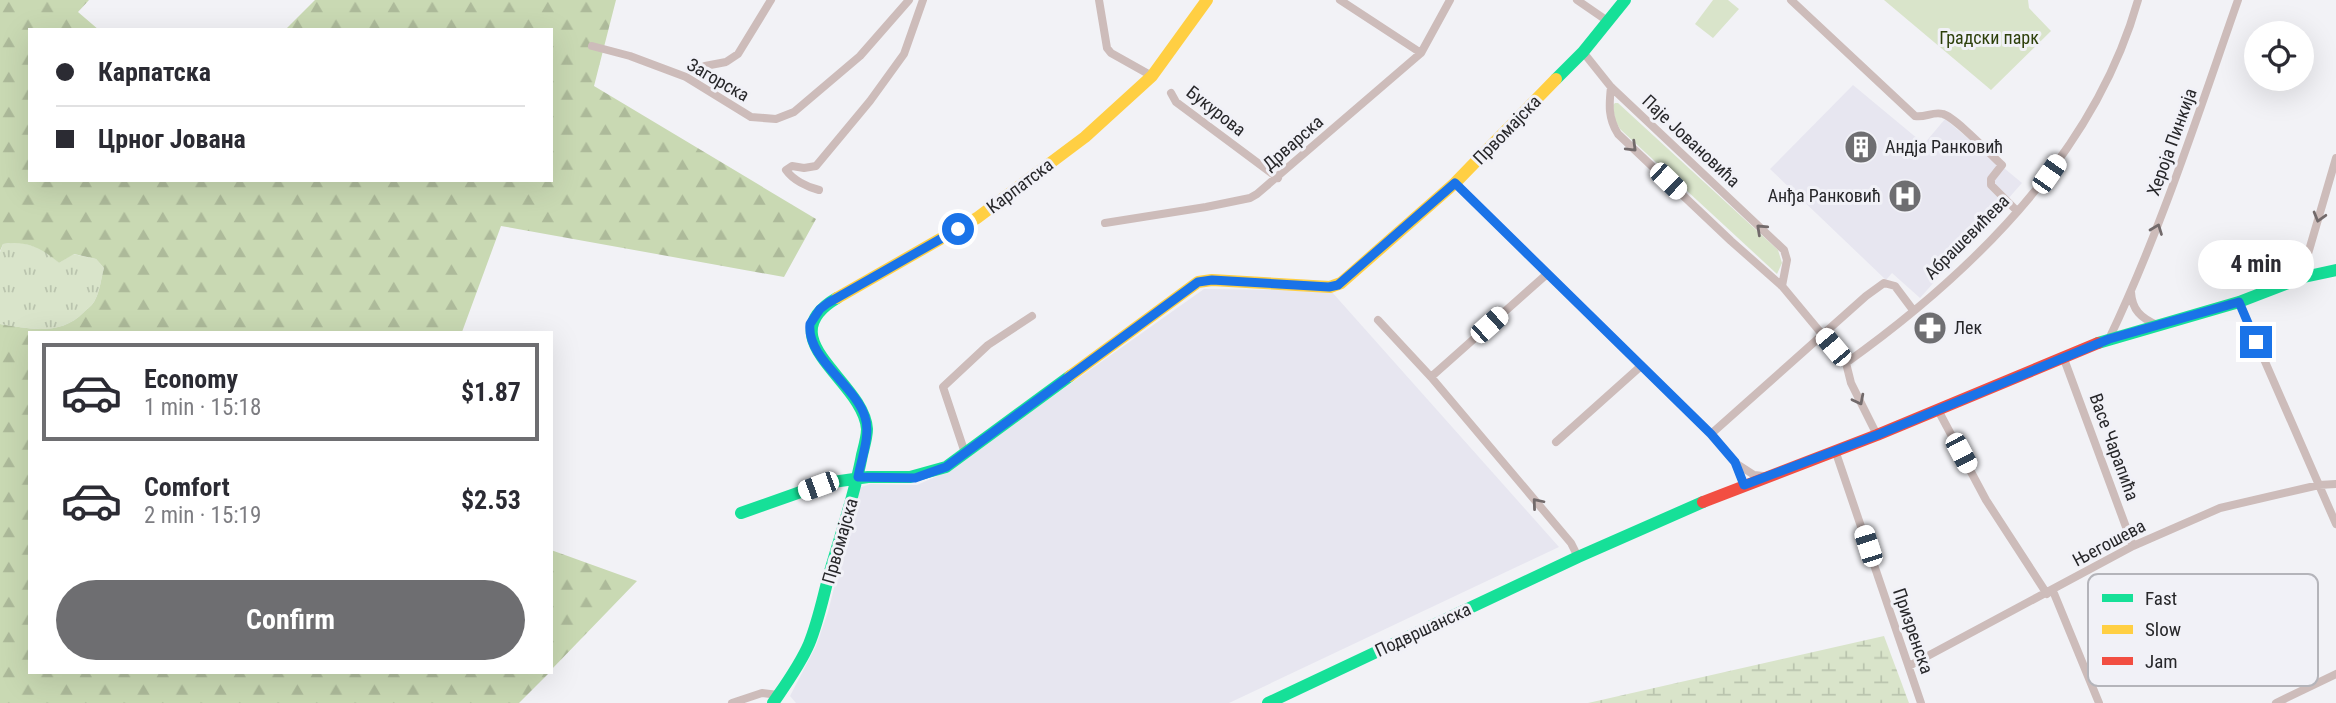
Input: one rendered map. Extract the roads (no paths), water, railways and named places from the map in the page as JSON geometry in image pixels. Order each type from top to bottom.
[{"type":"street","points":[[705,66],[726,62],[738,54],[771,0]]},
{"type":"street","name":"Загорска","points":[[592,46],[631,56],[686,77],[751,117],[776,120],[794,111],[860,56],[909,0]]},
{"type":"street","points":[[819,190],[789,175],[786,170],[792,166],[804,169],[816,166],[870,101],[904,54],[923,0]]},
{"type":"street","points":[[1099,0],[1107,48],[1111,53],[1152,76]]},
{"type":"street","name":"Карпатска","points":[[858,477],[867,430],[866,418],[819,352],[811,336],[810,324],[820,309],[977,218],[1084,137],[1152,76],[1207,0]]},
{"type":"street","points":[[1340,0],[1422,53]]},
{"type":"street","name":"Дрварска","points":[[1105,223],[1250,198],[1278,178],[1422,53],[1450,0]]},
{"type":"street","points":[[1577,0],[1609,22]]},
{"type":"street","name":"Првомајска","points":[[776,699],[809,643],[858,477],[923,477],[946,467],[1198,282],[1212,280],[1333,287],[1341,283],[1455,183],[1583,52],[1625,0]]},
{"type":"street","points":[[1791,0],[1915,116],[1937,113],[1950,117],[2002,165],[1991,179],[1991,185],[2017,211]]},
{"type":"street","name":"Абрашевићева","points":[[1846,363],[1962,269],[2049,174],[2089,116],[2124,45],[2137,0]]},
{"type":"street","name":"Хероја Пинкија","points":[[2109,339],[2156,231],[2238,0]]},
{"type":"street","name":"Паје Јовановића","points":[[1583,52],[1611,87],[1784,250],[1787,260],[1782,286]]},
{"type":"street","points":[[1611,87],[1609,110],[1618,134],[1782,286],[1846,363],[1850,383],[1877,435]]},
{"type":"street","name":"Букурова","points":[[1171,93],[1176,102],[1278,178]]},
{"type":"street","points":[[2304,277],[2305,264],[2336,158]]},
{"type":"street","points":[[1455,183],[1711,434],[1735,462],[1754,475],[1770,475]]},
{"type":"street","name":"Подвршанска","points":[[1268,703],[1578,557],[1744,485],[1877,435],[2109,339],[2239,302],[2304,277],[2336,270]]},
{"type":"street","points":[[1431,377],[1547,274]]},
{"type":"street","points":[[1711,434],[1884,283],[1895,286],[1913,310]]},
{"type":"street","points":[[2131,292],[2133,306],[2137,312],[2157,325]]},
{"type":"street","points":[[2239,302],[2336,524]]},
{"type":"street","points":[[965,453],[943,387],[988,345],[1032,316]]},
{"type":"street","points":[[1378,320],[1431,377],[1571,543],[1578,557]]},
{"type":"street","name":"Васе Чарапића","points":[[2064,359],[2133,546]]},
{"type":"street","points":[[1556,442],[1641,366]]},
{"type":"street","points":[[1938,410],[1986,500],[2050,592],[2088,678]]},
{"type":"street","name":"Призренска","points":[[1835,450],[1921,703]]},
{"type":"street","points":[[1735,462],[1744,485]]},
{"type":"street","points":[[741,513],[818,486],[858,477]]},
{"type":"street","name":"Његошева","points":[[1909,666],[2133,546],[2220,508],[2319,485],[2336,484]]},
{"type":"street","points":[[2318,683],[2336,674]]},
{"type":"street","points":[[2091,686],[2099,703]]},
{"type":"street","points":[[2276,703],[2311,686]]},
{"type":"street","points":[[732,703],[762,693],[776,699]]},
{"type":"place","name":"Андја Ранковић","points":[[1861,147]]},
{"type":"place","name":"Анђа Ранковић","points":[[1905,196]]},
{"type":"place","name":"Лек","points":[[1930,328]]},
{"type":"park label","name":"Градски парк","points":[[1989,38]]}]
